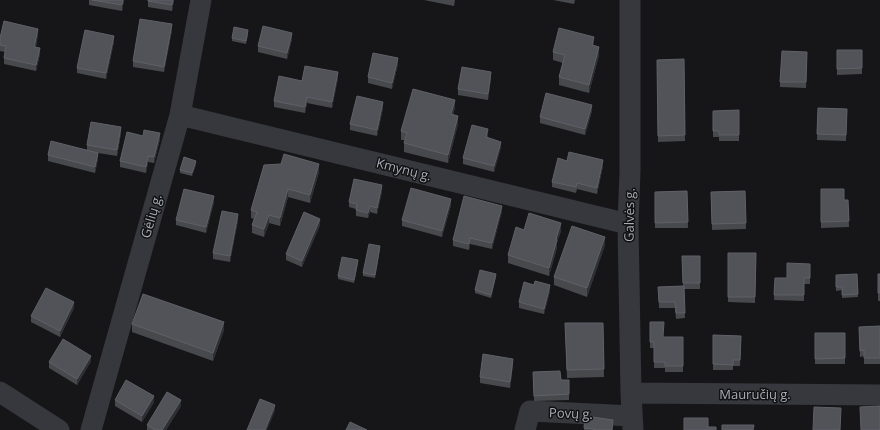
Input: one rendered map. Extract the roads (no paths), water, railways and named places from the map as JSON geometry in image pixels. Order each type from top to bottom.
[{"type":"street","name":"Gėlių g.","points":[[91,430],[180,115],[201,0]]},
{"type":"street","name":"Galvės g.","points":[[630,0],[630,171],[628,224],[632,423]]},
{"type":"street","name":"Kmynų g.","points":[[180,115],[628,224]]},
{"type":"street","points":[[0,392],[59,430]]},
{"type":"street","name":"Mauručių g.","points":[[631,393],[880,395]]},
{"type":"street","name":"Povų g.","points":[[525,430],[530,411],[632,423]]}]
